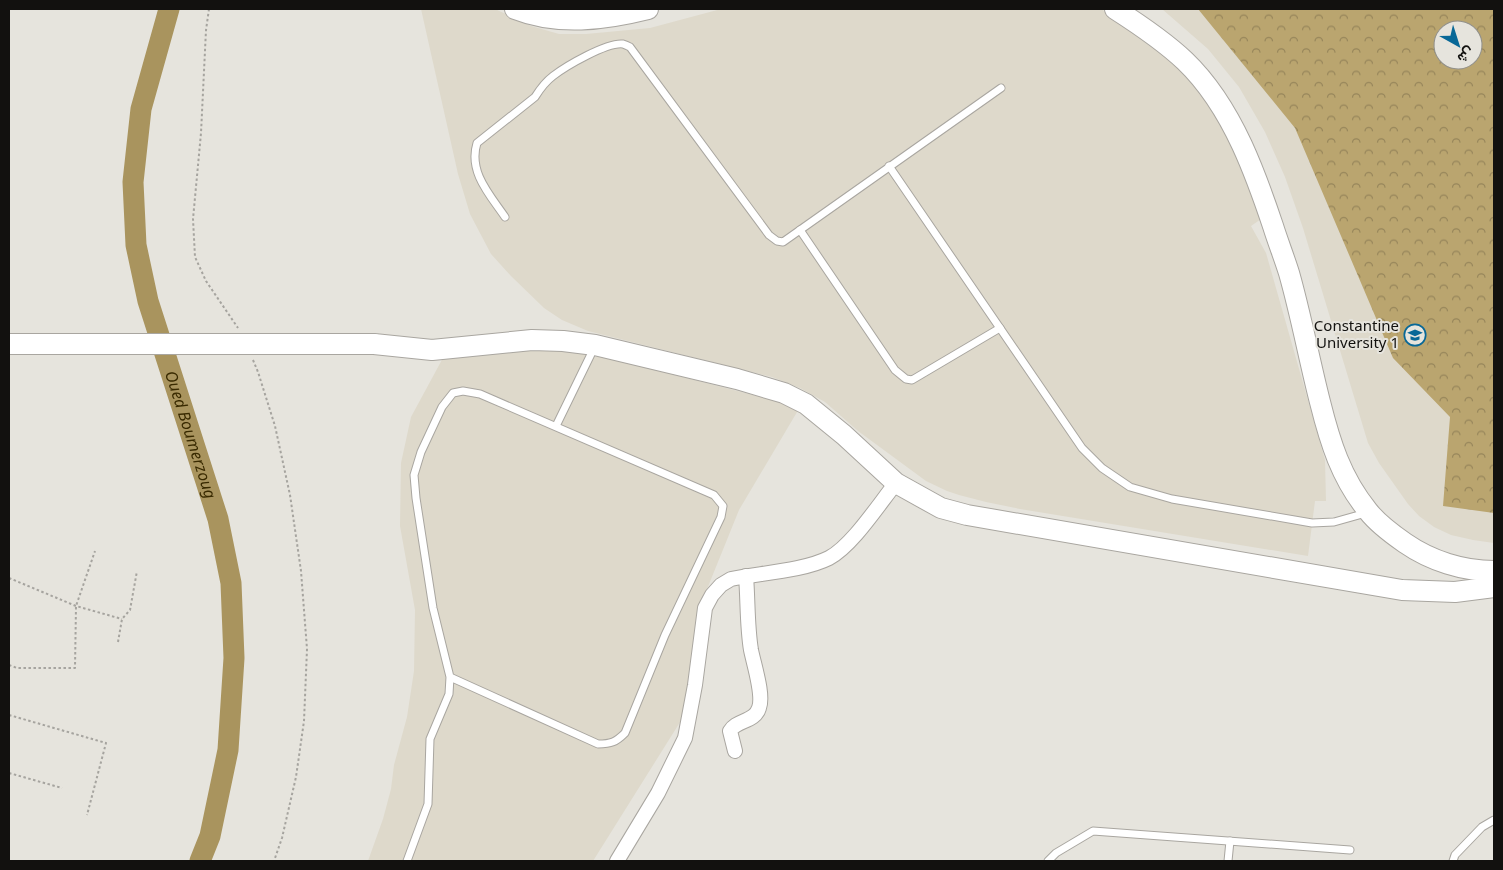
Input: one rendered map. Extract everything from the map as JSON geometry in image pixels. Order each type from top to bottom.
[{"type":"street","points":[[515,9],[553,20],[589,20],[648,9]]},
{"type":"street","points":[[1115,9],[1146,29],[1186,62],[1222,108],[1242,146],[1265,203],[1289,273],[1310,364],[1332,445],[1340,468],[1350,486],[1369,512],[1389,532],[1417,551],[1451,565],[1494,571]]},
{"type":"street","points":[[9,344],[374,344],[432,350],[532,340],[563,341],[595,346],[737,379],[784,393],[806,404],[838,430],[896,483],[940,508],[967,515],[1402,590],[1456,592],[1494,587]]},
{"type":"street","points":[[617,861],[658,793],[685,738],[695,684],[705,608],[712,595],[720,585],[731,579],[814,564],[831,557],[864,525],[896,483]]},
{"type":"street","points":[[735,751],[730,731],[733,726],[757,714],[760,707],[760,691],[751,649],[746,576]]},
{"type":"lane","points":[[505,217],[480,179],[475,163],[477,143],[535,97],[541,87],[552,77],[589,54],[610,47],[623,44],[630,47],[769,235],[783,242],[1001,88]]},
{"type":"lane","points":[[889,166],[1082,448],[1102,468],[1130,487],[1172,499],[1312,523],[1334,522],[1369,512]]},
{"type":"lane","points":[[800,230],[895,370],[906,379],[912,380],[1000,328]]},
{"type":"lane","points":[[556,426],[595,346]]},
{"type":"lane","points":[[408,861],[428,804],[430,739],[449,694],[450,677],[433,608],[414,475],[421,452],[442,407],[453,393],[463,391],[480,394],[714,496],[723,506],[721,517],[665,635],[625,733],[617,741],[608,744],[598,744],[450,677]]},
{"type":"lane","points":[[1453,861],[1455,855],[1482,827],[1494,820]]},
{"type":"lane","points":[[1048,861],[1056,853],[1093,831],[1350,850]]},
{"type":"lane","points":[[1228,861],[1230,841]]},
{"type":"path","points":[[209,9],[193,219],[195,256],[206,281],[240,332]]},
{"type":"path","points":[[251,356],[275,426],[290,495],[301,572],[308,649],[304,721],[296,777],[282,838],[274,861]]},
{"type":"path","points":[[9,665],[17,668],[75,668],[76,606],[96,551]]},
{"type":"path","points":[[118,642],[122,619],[130,610],[137,571]]},
{"type":"path","points":[[9,578],[76,606],[122,619]]},
{"type":"path","points":[[9,715],[106,743],[87,816]]},
{"type":"path","points":[[9,773],[62,788]]},
{"type":"shaded area","points":[[421,9],[495,9],[531,26],[559,34],[586,34],[650,28],[721,9],[1101,9],[1129,26],[1167,58],[1193,84],[1224,127],[1264,217],[1251,226],[1266,253],[1325,460],[1326,501],[1315,501],[1308,556],[1020,509],[959,495],[926,481],[858,431],[825,402],[800,388],[772,377],[588,331],[562,320],[544,308],[491,254],[470,214],[458,174]]},
{"type":"shaded area","name":"Constantine University 1","points":[[1162,9],[1494,9],[1494,543],[1451,535],[1434,527],[1419,516],[1408,504],[1379,463],[1368,443],[1303,228],[1285,177],[1265,132],[1239,87],[1208,49]]},
{"type":"shaded area","points":[[565,346],[589,356],[608,358],[800,407],[739,510],[701,604],[682,719],[593,861],[368,861],[383,819],[391,789],[394,765],[407,717],[414,671],[415,610],[400,526],[401,463],[411,417],[444,356]]},
{"type":"green space","name":"Constantine University 1","points":[[1198,9],[1494,9],[1494,513],[1443,506],[1450,417],[1393,358],[1295,128]]},
{"type":"waterway","name":"Oued Boumerzoug","points":[[169,9],[141,109],[133,182],[136,245],[148,301],[218,519],[231,583],[234,658],[228,750],[210,836],[200,861]]},
{"type":"place","name":"Constantine University 1","points":[[1415,335]]}]
